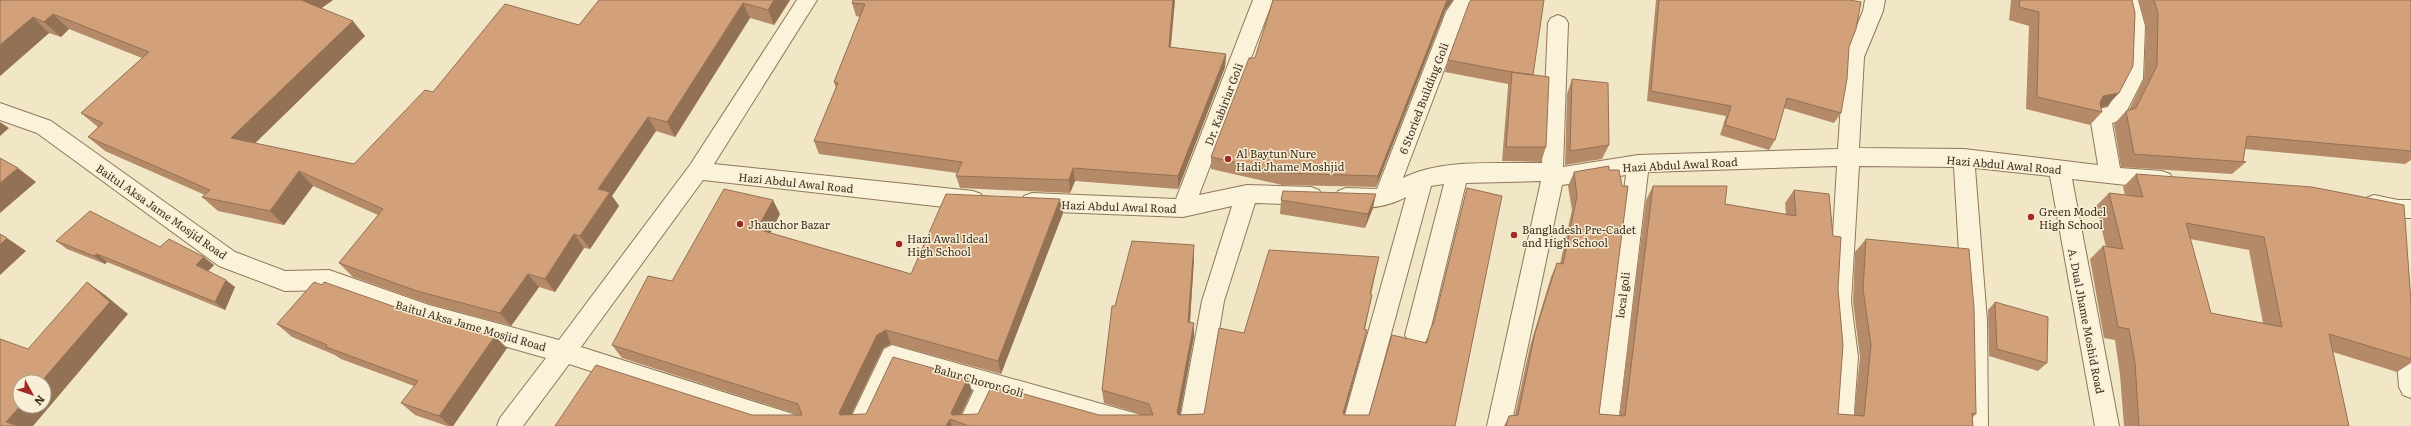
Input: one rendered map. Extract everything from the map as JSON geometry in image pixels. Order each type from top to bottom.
[{"type":"street","points":[[509,426],[698,171],[806,0]]},
{"type":"street","name":"Dr. Kabiriar Goli","points":[[1183,208],[1263,0]]},
{"type":"street","name":"6 Storied Building Goli","points":[[1384,198],[1456,12],[1465,0]]},
{"type":"street","points":[[1841,426],[1846,357],[1840,302],[1854,57],[1873,11],[1874,0]]},
{"type":"street","points":[[2110,176],[2100,116],[2115,114],[2133,79],[2135,26],[2128,0]]},
{"type":"street","points":[[1499,426],[1552,175],[1558,23]]},
{"type":"street","name":"Baitul Aksa Jame Mosjid Road","points":[[0,111],[44,127],[227,259],[285,281],[329,280],[429,315],[563,352],[796,426]]},
{"type":"street","name":"Hazi Abdul Awal Road","points":[[1016,201],[1183,208],[1247,194],[1384,198],[1422,178],[1457,174],[1552,175],[1638,164],[1848,157],[1964,158],[2059,168],[2110,176],[2180,181]]},
{"type":"street","points":[[1964,158],[1975,321],[1976,426]]},
{"type":"street","name":"local goli","points":[[1606,426],[1638,164]]},
{"type":"street","name":"A. Dual Jhame Moshid Road","points":[[2059,168],[2107,426]]},
{"type":"street","name":"Hazi Abdul Awal Road","points":[[698,171],[944,198],[992,200]]},
{"type":"street","points":[[1417,335],[1457,174]]},
{"type":"street","points":[[1354,426],[1422,178]]},
{"type":"street","points":[[1190,426],[1213,301],[1247,194]]},
{"type":"street","points":[[2351,200],[2404,209],[2400,232]]},
{"type":"street","points":[[2405,309],[2411,387]]},
{"type":"street","name":"Balur Choror Goli","points":[[859,426],[892,356],[1141,426]]},
{"type":"street","points":[[969,426],[989,383]]},
{"type":"building","points":[[0,0],[301,0],[353,21],[231,138],[354,164],[425,90],[433,92],[505,4],[579,25],[599,0],[774,0],[768,10],[743,3],[667,122],[648,117],[598,189],[610,192],[580,236],[574,234],[545,279],[528,274],[500,313],[417,291],[339,263],[383,209],[299,171],[270,211],[202,197],[210,190],[88,137],[103,123],[81,113],[149,52],[53,14],[44,22],[33,17],[0,45]]},
{"type":"building","points":[[853,0],[1173,0],[1169,47],[1226,54],[1178,176],[1073,168],[1069,180],[956,176],[962,162],[814,141],[838,83],[834,82],[865,4],[852,3]]},
{"type":"building","points":[[1273,0],[1447,0],[1378,176],[1283,173],[1211,157],[1249,58],[1255,58]]},
{"type":"building","points":[[1471,0],[1544,0],[1533,75],[1448,60]]},
{"type":"building","points":[[1659,0],[1850,0],[1861,2],[1856,29],[1849,47],[1847,79],[1841,113],[1787,98],[1775,140],[1725,125],[1731,106],[1651,91]]},
{"type":"building","points":[[2020,0],[2132,0],[2135,13],[2133,66],[2119,93],[2103,96],[2100,103],[2102,112],[2037,97],[2039,12],[2019,7]]},
{"type":"building","points":[[2154,0],[2411,0],[2411,151],[2247,136],[2243,161],[2246,162],[2134,154],[2126,111],[2136,108],[2157,66],[2158,13]]},
{"type":"building","points":[[1512,72],[1549,77],[1546,147],[1506,147]]},
{"type":"building","points":[[1572,79],[1608,83],[1609,145],[1570,151]]},
{"type":"building","points":[[0,158],[18,168],[0,183]]},
{"type":"building","points":[[1609,166],[1609,170],[1619,170],[1622,186],[1628,186],[1599,414],[1625,416],[1653,186],[1727,186],[1725,204],[1796,216],[1794,190],[1829,194],[1833,236],[1841,237],[1838,289],[1843,345],[1838,414],[1864,416],[1871,345],[1863,289],[1866,239],[1969,249],[1974,308],[1976,414],[1972,413],[1973,426],[1506,426],[1509,416],[1518,415],[1535,333],[1557,263],[1563,264],[1577,196],[1574,172]]},
{"type":"building","points":[[2136,174],[2312,187],[2404,205],[2411,302],[2411,359],[2329,334],[2349,426],[2139,426],[2135,363],[2129,329],[2118,327],[2103,246],[2123,249],[2109,193],[2143,197]],"holes":[[[2186,223],[2264,237],[2282,327],[2211,313]]]},
{"type":"building","points":[[1467,188],[1502,196],[1455,426],[969,426],[950,419],[946,426],[555,426],[596,365],[752,415],[802,415],[798,404],[612,345],[648,276],[672,281],[724,189],[773,200],[757,229],[911,274],[946,194],[1060,199],[998,361],[886,330],[877,335],[839,413],[840,415],[866,414],[893,357],[968,378],[951,413],[952,415],[978,414],[992,385],[1099,415],[1153,415],[1149,404],[1102,390],[1112,306],[1115,306],[1132,241],[1194,245],[1188,322],[1194,323],[1177,413],[1179,415],[1204,414],[1219,328],[1244,333],[1269,250],[1379,257],[1370,294],[1372,295],[1364,329],[1367,330],[1343,413],[1345,415],[1369,415],[1392,335],[1427,343],[1430,330],[1434,322]]},
{"type":"building","points":[[1283,191],[1376,194],[1368,214],[1281,200]]},
{"type":"building","points":[[90,211],[160,247],[169,239],[204,257],[196,265],[226,280],[215,302],[97,254],[94,256],[56,241]]},
{"type":"building","points":[[0,234],[7,238],[0,245]]},
{"type":"building","points":[[87,282],[110,302],[48,374],[12,374],[13,414],[6,422],[19,426],[0,426],[0,339],[28,349]]},
{"type":"building","points":[[314,282],[322,285],[324,282],[415,314],[495,336],[439,416],[401,403],[418,381],[326,347],[327,345],[277,324]]},
{"type":"building","points":[[1995,302],[2048,317],[2047,363],[1997,349]]},
{"type":"place","name":"Al Baytun Nure Hadi Jhame Moshjid","points":[[1228,159]]},
{"type":"place","name":"Green Model High School","points":[[2031,217]]},
{"type":"place","name":"Jhauchor Bazar","points":[[740,224]]},
{"type":"place","name":"Bangladesh Pre-Cadet and High School","points":[[1514,235]]},
{"type":"place","name":"Hazi Awal Ideal High School","points":[[899,244]]}]
